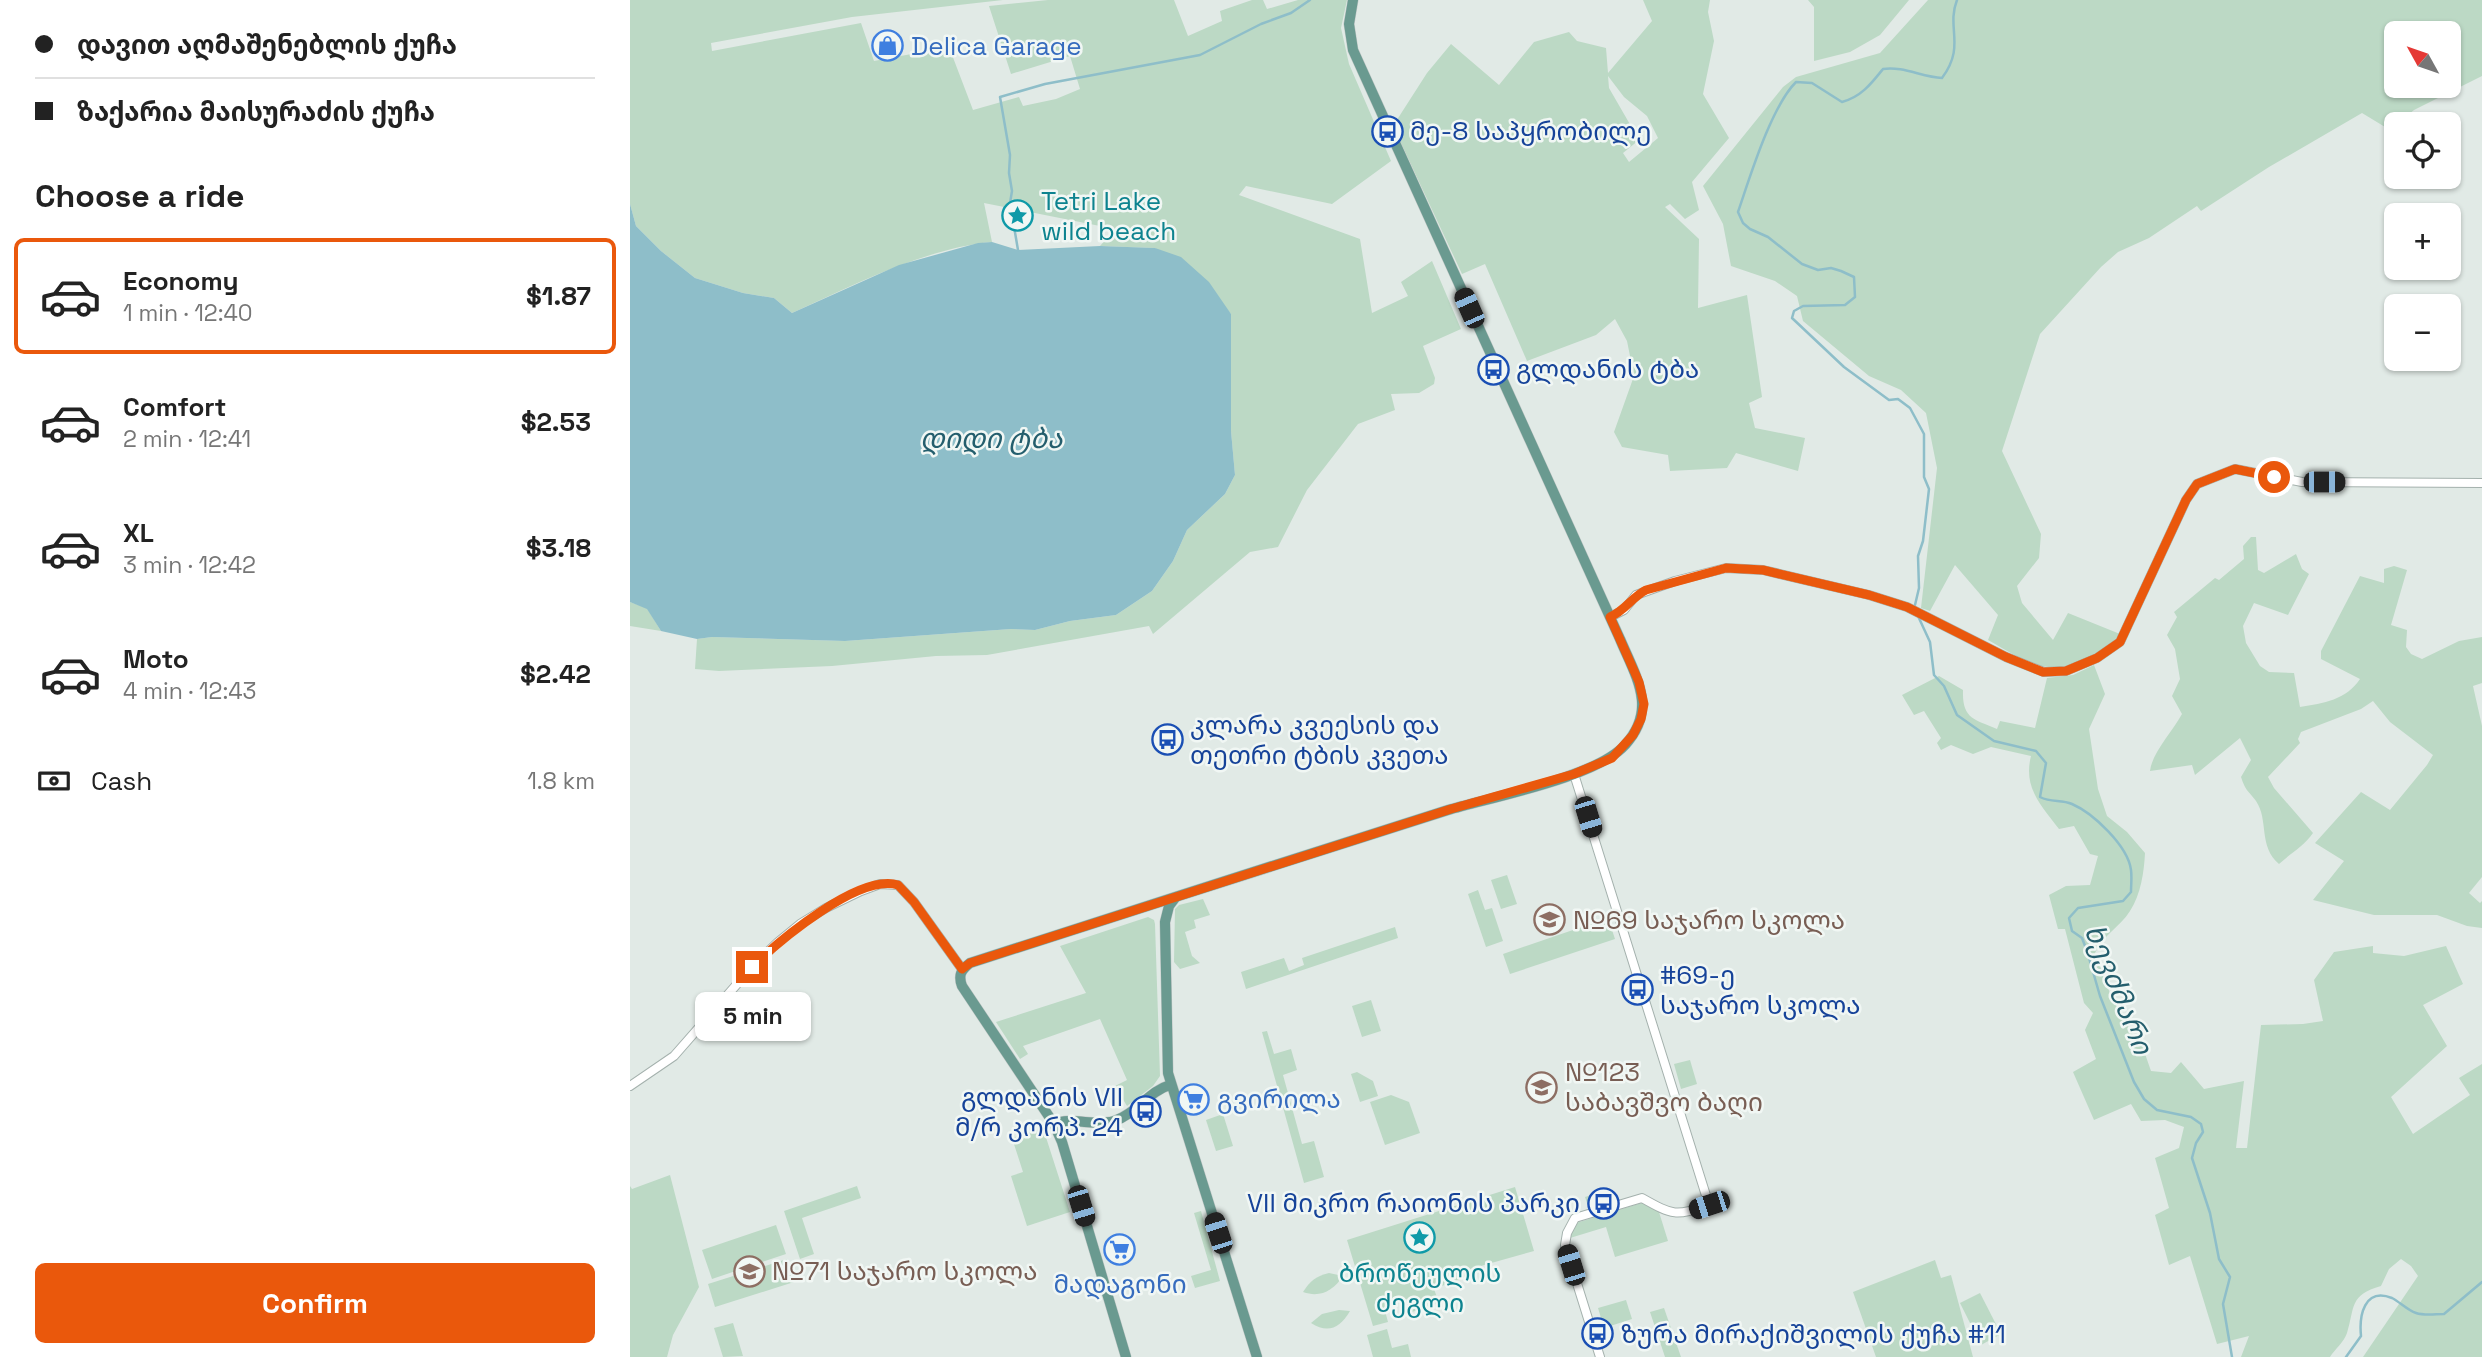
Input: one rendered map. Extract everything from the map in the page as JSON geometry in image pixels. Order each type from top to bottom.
[{"type":"main road","points":[[1126,1357],[1062,1142],[1054,1124],[962,986],[959,978],[962,969],[970,963],[1451,809],[1574,774],[1612,758],[1633,735],[1641,719],[1644,704],[1639,682],[1353,50],[1349,24],[1353,0]]},
{"type":"main road","points":[[1176,897],[1169,906],[1165,922],[1166,1063],[1170,1085],[1257,1357]]},
{"type":"main road","points":[[1142,908],[1155,910],[1165,922]]},
{"type":"main road","points":[[1054,1124],[1063,1121],[1090,1124],[1114,1121],[1139,1108],[1161,1088],[1170,1085]]},
{"type":"street","points":[[1610,617],[1624,610],[1636,595],[1665,584],[1726,568],[1763,570],[1894,603],[2043,672],[2066,671],[2097,658],[2120,642],[2186,500],[2197,484],[2235,469],[2302,482],[2482,483]]},
{"type":"street","points":[[1574,774],[1709,1205],[1678,1214],[1667,1212],[1642,1198],[1575,1218],[1567,1233],[1565,1245],[1600,1357]]},
{"type":"street","points":[[630,1086],[674,1056],[752,967],[778,942],[826,908],[880,884],[898,885],[914,902],[962,969]]},
{"type":"green space","points":[[630,0],[1003,0],[852,17],[711,43],[712,51],[861,23],[874,61],[949,47],[973,110],[1019,97],[1023,106],[1056,99],[1080,89],[1070,56],[1011,74],[989,6],[1048,0],[1174,0],[1188,36],[1222,21],[1220,11],[1252,0],[1263,0],[1267,9],[1298,0],[1347,0],[1341,28],[1349,64],[1391,161],[1332,204],[1246,186],[1239,195],[1360,239],[1372,313],[1408,296],[1401,282],[1432,261],[1461,329],[1423,346],[1435,378],[1434,384],[1419,393],[1391,394],[1395,410],[1358,424],[1307,490],[1278,547],[1250,552],[1153,634],[1149,626],[987,655],[936,656],[832,666],[719,671],[695,669],[697,639],[712,637],[845,641],[1011,629],[1035,630],[1070,621],[1116,615],[1152,591],[1173,561],[1187,530],[1225,494],[1235,475],[1231,431],[1231,314],[1155,248],[1100,246],[1115,229],[984,203],[992,242],[915,260],[792,313],[774,298],[743,293],[695,278],[661,251],[636,226],[630,204]]},
{"type":"green space","points":[[1643,0],[1710,0],[1708,12],[1714,41],[1703,94],[1729,138],[1692,182],[1699,210],[1685,219],[1670,204],[1665,207],[1699,239],[1698,308],[1747,295],[1762,397],[1749,403],[1755,428],[1805,438],[1798,471],[1736,453],[1727,468],[1670,471],[1668,455],[1622,447],[1614,432],[1634,376],[1627,341],[1615,319],[1596,335],[1527,361],[1485,264],[1462,274],[1393,126],[1427,73],[1451,44],[1499,85],[1534,42],[1569,32],[1577,41],[1606,48],[1608,73],[1652,21]],"holes":[[[1608,76],[1624,97],[1647,116],[1658,138],[1629,162],[1623,153],[1639,140],[1609,88]]]},
{"type":"green space","points":[[1808,0],[1909,0],[1880,35],[1850,52],[1814,61],[1814,7]]},
{"type":"green space","points":[[1928,0],[2482,0],[2482,76],[2461,86],[2461,21],[2384,21],[2384,98],[2438,98],[2412,112],[2384,112],[2384,126],[2362,113],[2269,167],[2201,211],[2197,206],[2149,238],[2118,252],[2040,334],[2002,451],[2041,534],[2039,558],[2017,586],[2022,603],[2053,640],[2068,613],[2120,634],[2104,650],[2083,661],[2060,667],[2037,665],[1988,640],[1998,615],[1955,565],[1930,611],[1921,608],[1937,468],[1926,413],[1901,390],[1869,376],[1803,321],[1797,296],[1775,281],[1731,266],[1723,224],[1703,186],[1783,87],[1796,77],[1880,53]]},
{"type":"green space","points":[[2251,537],[2256,537],[2258,570],[2264,573],[2296,554],[2302,569],[2309,574],[2288,615],[2254,603],[2243,626],[2246,643],[2260,666],[2269,672],[2294,673],[2300,707],[2341,696],[2360,679],[2321,659],[2321,651],[2360,576],[2384,583],[2384,569],[2394,566],[2407,570],[2391,625],[2407,630],[2406,647],[2411,654],[2422,659],[2459,641],[2482,637],[2482,683],[2473,686],[2482,726],[2482,877],[2469,893],[2480,903],[2482,901],[2482,928],[2467,926],[2437,915],[2374,915],[2313,900],[2344,861],[2315,843],[2361,792],[2390,810],[2433,755],[2390,722],[2373,701],[2361,709],[2301,732],[2298,739],[2300,743],[2268,777],[2274,788],[2313,833],[2279,864],[2268,849],[2260,808],[2241,777],[2251,760],[2240,738],[2195,775],[2192,765],[2150,771],[2158,750],[2182,714],[2172,696],[2180,679],[2175,649],[2167,635],[2177,617],[2174,612],[2215,578],[2219,580],[2244,559],[2243,546]]},
{"type":"green space","points":[[630,602],[647,608],[661,631],[630,626]]},
{"type":"green space","points":[[2094,665],[2105,694],[2089,729],[2098,789],[2107,816],[2127,832],[2145,853],[2141,883],[2134,904],[2095,953],[2111,996],[2143,1048],[2151,1071],[2171,1073],[2181,1062],[2204,1089],[2244,1081],[2236,1148],[2247,1148],[2261,1025],[2323,1021],[2314,980],[2334,952],[2373,946],[2373,953],[2404,956],[2446,946],[2463,984],[2423,1005],[2447,1046],[2391,1097],[2413,1134],[2470,1095],[2459,1078],[2482,1064],[2482,1357],[2363,1357],[2418,1276],[2411,1266],[2401,1259],[2389,1269],[2381,1286],[2363,1293],[2358,1298],[2346,1336],[2330,1357],[2241,1357],[2249,1336],[2217,1344],[2190,1256],[2169,1265],[2155,1215],[2169,1208],[2155,1158],[2179,1148],[2184,1127],[2165,1120],[2141,1121],[2131,1104],[2094,1120],[2073,1072],[2096,1059],[2085,1030],[2093,1013],[2084,1003],[2065,929],[2058,929],[2049,895],[2066,886],[2090,885],[2098,856],[2090,854],[2074,826],[2059,829],[2040,804],[2029,778],[2031,756],[1991,747],[1973,754],[1951,745],[1941,750],[1937,743],[1941,738],[1924,711],[1914,715],[1902,695],[1939,676],[1963,690],[1967,712],[1976,720],[1997,729],[2000,721],[2035,728],[2047,678],[2073,675]]},
{"type":"green space","points":[[1507,875],[1517,904],[1501,909],[1491,880]]},
{"type":"green space","points":[[1478,890],[1485,910],[1492,908],[1503,941],[1486,947],[1468,894]]},
{"type":"green space","points":[[1203,899],[1210,915],[1194,920],[1196,928],[1185,932],[1192,956],[1200,963],[1180,969],[1174,962],[1175,909],[1179,905]]},
{"type":"green space","points":[[1148,917],[1154,920],[1155,924],[1160,1076],[1153,1086],[1127,1106],[1115,1086],[1127,1080],[1100,1019],[1023,1046],[1028,1054],[1020,1059],[996,1022],[1086,993],[1060,946]]},
{"type":"green space","points":[[1608,918],[1615,939],[1510,974],[1503,954]]},
{"type":"green space","points":[[1395,927],[1398,938],[1246,989],[1241,972],[1284,958],[1289,971],[1304,965],[1302,958]]},
{"type":"green space","points":[[1371,1000],[1381,1031],[1362,1037],[1352,1006]]},
{"type":"green space","points":[[1267,1031],[1274,1054],[1291,1049],[1297,1070],[1283,1075],[1302,1144],[1314,1141],[1324,1177],[1304,1183],[1262,1032]]},
{"type":"green space","points":[[1690,1060],[1697,1084],[1681,1089],[1674,1064]]},
{"type":"green space","points":[[1357,1072],[1373,1081],[1378,1096],[1360,1102],[1351,1074]]},
{"type":"green space","points":[[1391,1095],[1409,1102],[1420,1133],[1385,1145],[1370,1102]]},
{"type":"green space","points":[[1223,1114],[1233,1146],[1216,1151],[1206,1120]]},
{"type":"green space","points":[[1043,1128],[1070,1212],[1027,1226],[1011,1176],[1023,1172],[1012,1138]]},
{"type":"green space","points":[[670,1175],[699,1287],[673,1335],[667,1357],[630,1357],[630,1186],[632,1189]]},
{"type":"green space","points":[[857,1186],[861,1198],[802,1218],[814,1254],[800,1259],[784,1211]]},
{"type":"green space","points":[[1515,1187],[1534,1251],[1470,1269],[1471,1275],[1434,1289],[1439,1303],[1412,1312],[1407,1299],[1384,1307],[1388,1322],[1373,1326],[1347,1240]]},
{"type":"green space","points":[[1610,1189],[1613,1201],[1589,1209],[1585,1197]]},
{"type":"green space","points":[[1645,1202],[1659,1212],[1668,1241],[1615,1257],[1606,1227],[1570,1238],[1576,1223]]},
{"type":"green space","points":[[1201,1211],[1220,1281],[1195,1288],[1191,1276],[1211,1270],[1194,1213]]},
{"type":"green space","points":[[776,1225],[786,1254],[712,1279],[702,1250]]},
{"type":"green space","points":[[787,1259],[794,1282],[715,1307],[708,1284]]},
{"type":"green space","points":[[1935,1260],[1941,1278],[1951,1275],[1973,1357],[1876,1357],[1853,1292]]},
{"type":"green space","points":[[1329,1273],[1343,1276],[1326,1292],[1303,1292],[1314,1280]]},
{"type":"green space","points":[[1980,1293],[2001,1334],[1981,1345],[1960,1303]]},
{"type":"green space","points":[[1626,1300],[1632,1319],[1604,1328],[1598,1308]]},
{"type":"green space","points":[[1664,1308],[1681,1357],[1665,1357],[1650,1312]]},
{"type":"green space","points":[[1339,1310],[1350,1311],[1342,1322],[1333,1328],[1323,1328],[1311,1323],[1322,1314]]},
{"type":"green space","points":[[733,1323],[743,1356],[723,1357],[714,1328]]},
{"type":"green space","points":[[1387,1329],[1392,1348],[1408,1344],[1411,1357],[1373,1357],[1367,1335]]},
{"type":"water","name":"დიდი ტბა","points":[[630,204],[636,226],[661,251],[695,278],[743,293],[774,298],[792,313],[899,265],[978,243],[992,242],[1018,250],[1100,246],[1155,248],[1181,257],[1209,282],[1231,314],[1231,431],[1235,475],[1225,494],[1187,530],[1173,561],[1152,591],[1116,615],[1070,621],[1035,630],[1011,629],[845,641],[712,637],[697,639],[661,631],[647,609],[630,602]]},
{"type":"waterway","points":[[1018,250],[1010,203],[1010,155],[1000,97],[1045,84],[1200,55],[1261,24],[1291,13],[1310,0]]},
{"type":"waterway","name":"ხევძმარი","points":[[1915,605],[1919,588],[1918,556],[1923,541],[1929,489],[1924,477],[1924,434],[1910,408],[1898,399],[1889,400],[1844,367],[1792,318],[1794,311],[1803,306],[1845,305],[1855,297],[1854,277],[1831,268],[1818,270],[1802,264],[1768,237],[1750,229],[1743,223],[1738,212],[1770,125],[1796,82],[1812,83],[1842,102],[1870,85],[1883,69],[1898,69],[1942,78],[1953,56],[1953,20],[1957,0]]},
{"type":"waterway","name":"ხევძმარი","points":[[1918,616],[1930,642],[1934,675],[1944,686],[1957,715],[1994,741],[2036,751],[2046,763],[2040,797],[2068,803],[2090,815],[2117,841],[2128,861],[2131,892],[2123,901],[2078,908],[2069,918],[2072,931],[2082,938],[2100,996],[2134,1082],[2144,1099],[2157,1110],[2191,1117],[2201,1124],[2203,1132],[2196,1143],[2192,1158],[2210,1213],[2219,1259],[2230,1277],[2223,1304],[2232,1357]]},
{"type":"waterway","points":[[2346,1357],[2361,1336],[2365,1305],[2375,1296],[2392,1298],[2419,1314],[2444,1314],[2482,1282]]},
{"type":"place","name":"Delica Garage","points":[[888,46]]},
{"type":"place","name":"მე-8 საპყრობილე","points":[[1387,131]]},
{"type":"place","name":"Tetri Lake wild beach","points":[[1018,216]]},
{"type":"place","name":"გლდანის ტბა","points":[[1493,369]]},
{"type":"place","name":"კლარა კვეესის და თეთრი ტბის კვეთა","points":[[1167,740]]},
{"type":"place","name":"№69 საჯარო სკოლა","points":[[1550,920]]},
{"type":"place","name":"#69-ე საჯარო სკოლა","points":[[1637,990]]},
{"type":"place","name":"№123 საბავშვო ბაღი","points":[[1542,1087]]},
{"type":"place","name":"გვირილა","points":[[1194,1099]]},
{"type":"place","name":"გლდანის VII მ/რ კორპ. 24","points":[[1146,1112]]},
{"type":"place","name":"VII მიკრო რაიონის პარკი","points":[[1603,1203]]},
{"type":"place","name":"ბროწეულის ძეგლი","points":[[1420,1237]]},
{"type":"place","name":"მადაგონი","points":[[1120,1249]]},
{"type":"place","name":"№71 საჯარო სკოლა","points":[[749,1271]]},
{"type":"place","name":"ზურა მირაქიშვილის ქუჩა #11","points":[[1598,1334]]},
{"type":"route","points":[[752,967],[778,942],[807,920],[826,908],[880,884],[898,885],[914,902],[962,969],[970,963],[1451,809],[1574,774],[1612,758],[1633,735],[1641,719],[1644,704],[1639,682],[1610,617],[1619,614],[1636,595],[1646,590],[1726,568],[1763,570],[1869,595],[1907,607],[2006,657],[2043,672],[2066,671],[2097,658],[2120,642],[2186,500],[2197,484],[2235,469],[2274,477]]}]
